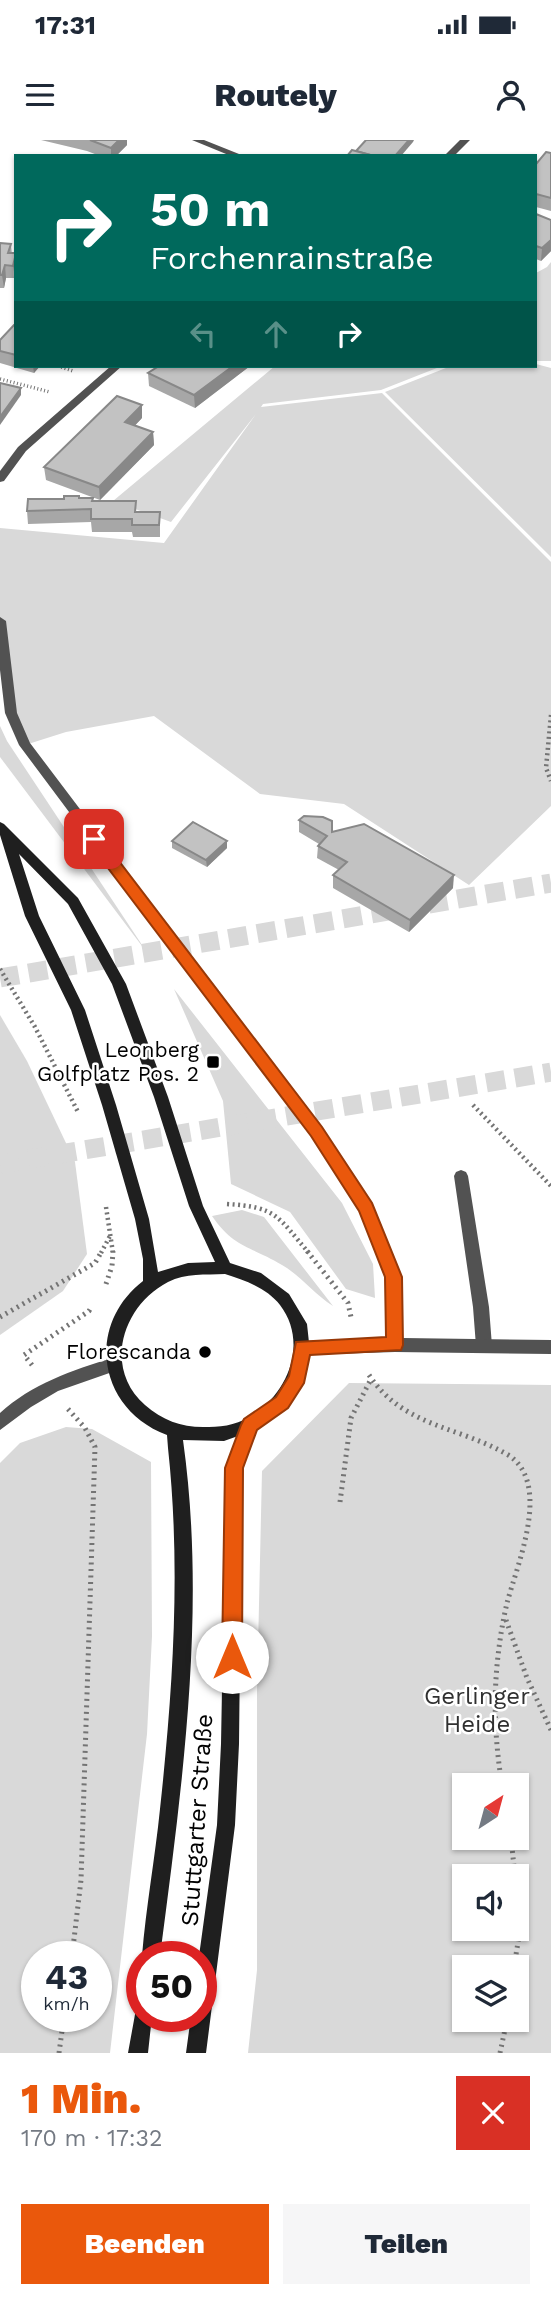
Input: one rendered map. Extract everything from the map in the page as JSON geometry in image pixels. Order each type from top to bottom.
[{"type":"main road","points":[[3,830],[73,901],[119,985],[161,1097],[196,1206],[225,1268]]},
{"type":"main road","points":[[3,830],[32,916],[78,1010],[109,1105],[142,1219],[150,1259],[151,1284]]},
{"type":"main road","points":[[225,1268],[256,1278],[281,1296],[297,1321],[302,1348],[298,1378],[282,1403],[250,1425],[227,1435],[201,1436],[174,1431],[144,1416],[123,1393],[113,1364],[114,1334],[127,1306],[151,1284],[187,1269],[225,1268]]},
{"type":"main road","name":"Stuttgarter Straße","points":[[196,2053],[217,1910],[226,1825],[230,1744],[234,1468],[250,1425]]},
{"type":"main road","name":"Stuttgarter Straße","points":[[153,1941],[178,1728],[183,1627],[181,1474],[174,1431]]},
{"type":"main road","points":[[138,2053],[141,2032]]},
{"type":"street","points":[[196,140],[234,154]]},
{"type":"street","points":[[450,154],[465,140]]},
{"type":"street","points":[[0,479],[22,449],[115,368]]},
{"type":"street","points":[[0,621],[11,713],[25,745],[316,1132],[366,1208],[394,1277],[395,1345]]},
{"type":"street","points":[[461,1176],[481,1307],[484,1346]]},
{"type":"street","points":[[302,1348],[395,1345],[551,1347]]},
{"type":"street","points":[[0,1423],[19,1405],[48,1387],[113,1364]]},
{"type":"path","points":[[0,379],[31,386]]},
{"type":"path","points":[[551,715],[546,768],[551,781]]},
{"type":"path","points":[[0,969],[34,1027],[80,1117]]},
{"type":"path","points":[[473,1105],[551,1186]]},
{"type":"path","points":[[101,1292],[113,1273],[111,1234],[103,1193]]},
{"type":"path","points":[[196,1206],[239,1203],[259,1206],[278,1217],[348,1303],[357,1346],[371,1378],[396,1408],[503,1452],[520,1464],[529,1480],[527,1539],[504,1615],[496,1689],[496,1755],[500,1773]]},
{"type":"path","points":[[0,1317],[95,1263],[111,1234]]},
{"type":"path","points":[[74,1941],[81,1880],[95,1447],[85,1428],[48,1387],[24,1355],[89,1311],[95,1301]]},
{"type":"path","points":[[340,1502],[351,1418],[371,1378]]},
{"type":"path","points":[[504,1615],[527,1678],[551,1730]]},
{"type":"path","points":[[59,2053],[62,2032]]},
{"type":"path","points":[[500,2053],[504,2032]]},
{"type":"green space","points":[[551,262],[551,361],[537,361],[537,272]]},
{"type":"green space","points":[[537,364],[551,368],[551,557],[385,392],[446,368],[537,368]]},
{"type":"green space","points":[[273,368],[437,368],[381,390],[263,404],[261,407],[382,393],[551,562],[551,806],[469,885],[344,804],[260,794],[154,716],[66,732],[25,745],[5,667],[0,621],[0,528],[164,543],[256,414],[171,522],[113,501]]},
{"type":"green space","points":[[0,726],[7,741],[148,954],[0,757]]},
{"type":"green space","points":[[174,989],[342,1203],[373,1264],[375,1298],[346,1289],[290,1212],[231,1184],[223,1101]]},
{"type":"green space","points":[[0,1015],[27,1061],[75,1162],[87,1254],[63,1291],[0,1335]]},
{"type":"green space","points":[[242,1210],[264,1217],[333,1306],[289,1269],[236,1241],[212,1216]]},
{"type":"green space","name":"Gerlinger Heide","points":[[349,1383],[551,1385],[551,2053],[248,2053],[257,1970],[257,1693],[262,1471]]},
{"type":"green space","points":[[66,1427],[92,1429],[151,1462],[152,1636],[147,1734],[110,2053],[0,2053],[0,1463],[20,1443]]},
{"type":"building","points":[[90,140],[119,140],[111,148]]},
{"type":"building","points":[[366,140],[409,140],[397,154],[367,154],[356,151]]},
{"type":"building","points":[[352,150],[367,154],[349,154]]},
{"type":"building","points":[[546,152],[551,153],[551,198],[537,194],[537,163]]},
{"type":"building","points":[[537,214],[551,220],[551,240],[542,248],[537,246]]},
{"type":"building","points":[[0,243],[11,244],[8,253],[14,253],[13,266],[5,265],[0,275]]},
{"type":"building","points":[[14,325],[14,354],[0,351],[0,340]]},
{"type":"building","points":[[156,368],[230,368],[194,395],[148,373]]},
{"type":"building","points":[[0,383],[21,388],[0,417]]},
{"type":"building","points":[[117,396],[142,405],[125,422],[153,432],[99,487],[44,467]]},
{"type":"building","points":[[64,496],[93,498],[92,501],[136,501],[135,512],[160,512],[159,525],[132,525],[132,519],[91,519],[91,509],[27,511],[28,499],[64,499]]},
{"type":"building","points":[[304,816],[323,817],[332,821],[332,832],[364,824],[454,875],[410,920],[333,875],[347,862],[318,846],[327,836],[299,820]]},
{"type":"building","points":[[193,822],[227,841],[206,860],[172,841]]},
{"type":"tunnel","points":[[0,978],[551,883]]},
{"type":"tunnel","points":[[0,1164],[551,1072]]},
{"type":"place","name":"Leonberg Golfplatz Pos. 2","points":[[213,1062]]},
{"type":"place","name":"Florescanda","points":[[205,1352]]},
{"type":"route","points":[[94,839],[316,1132],[366,1208],[394,1277],[395,1345],[302,1348],[298,1378],[282,1403],[250,1425],[234,1468],[232,1657]]}]
